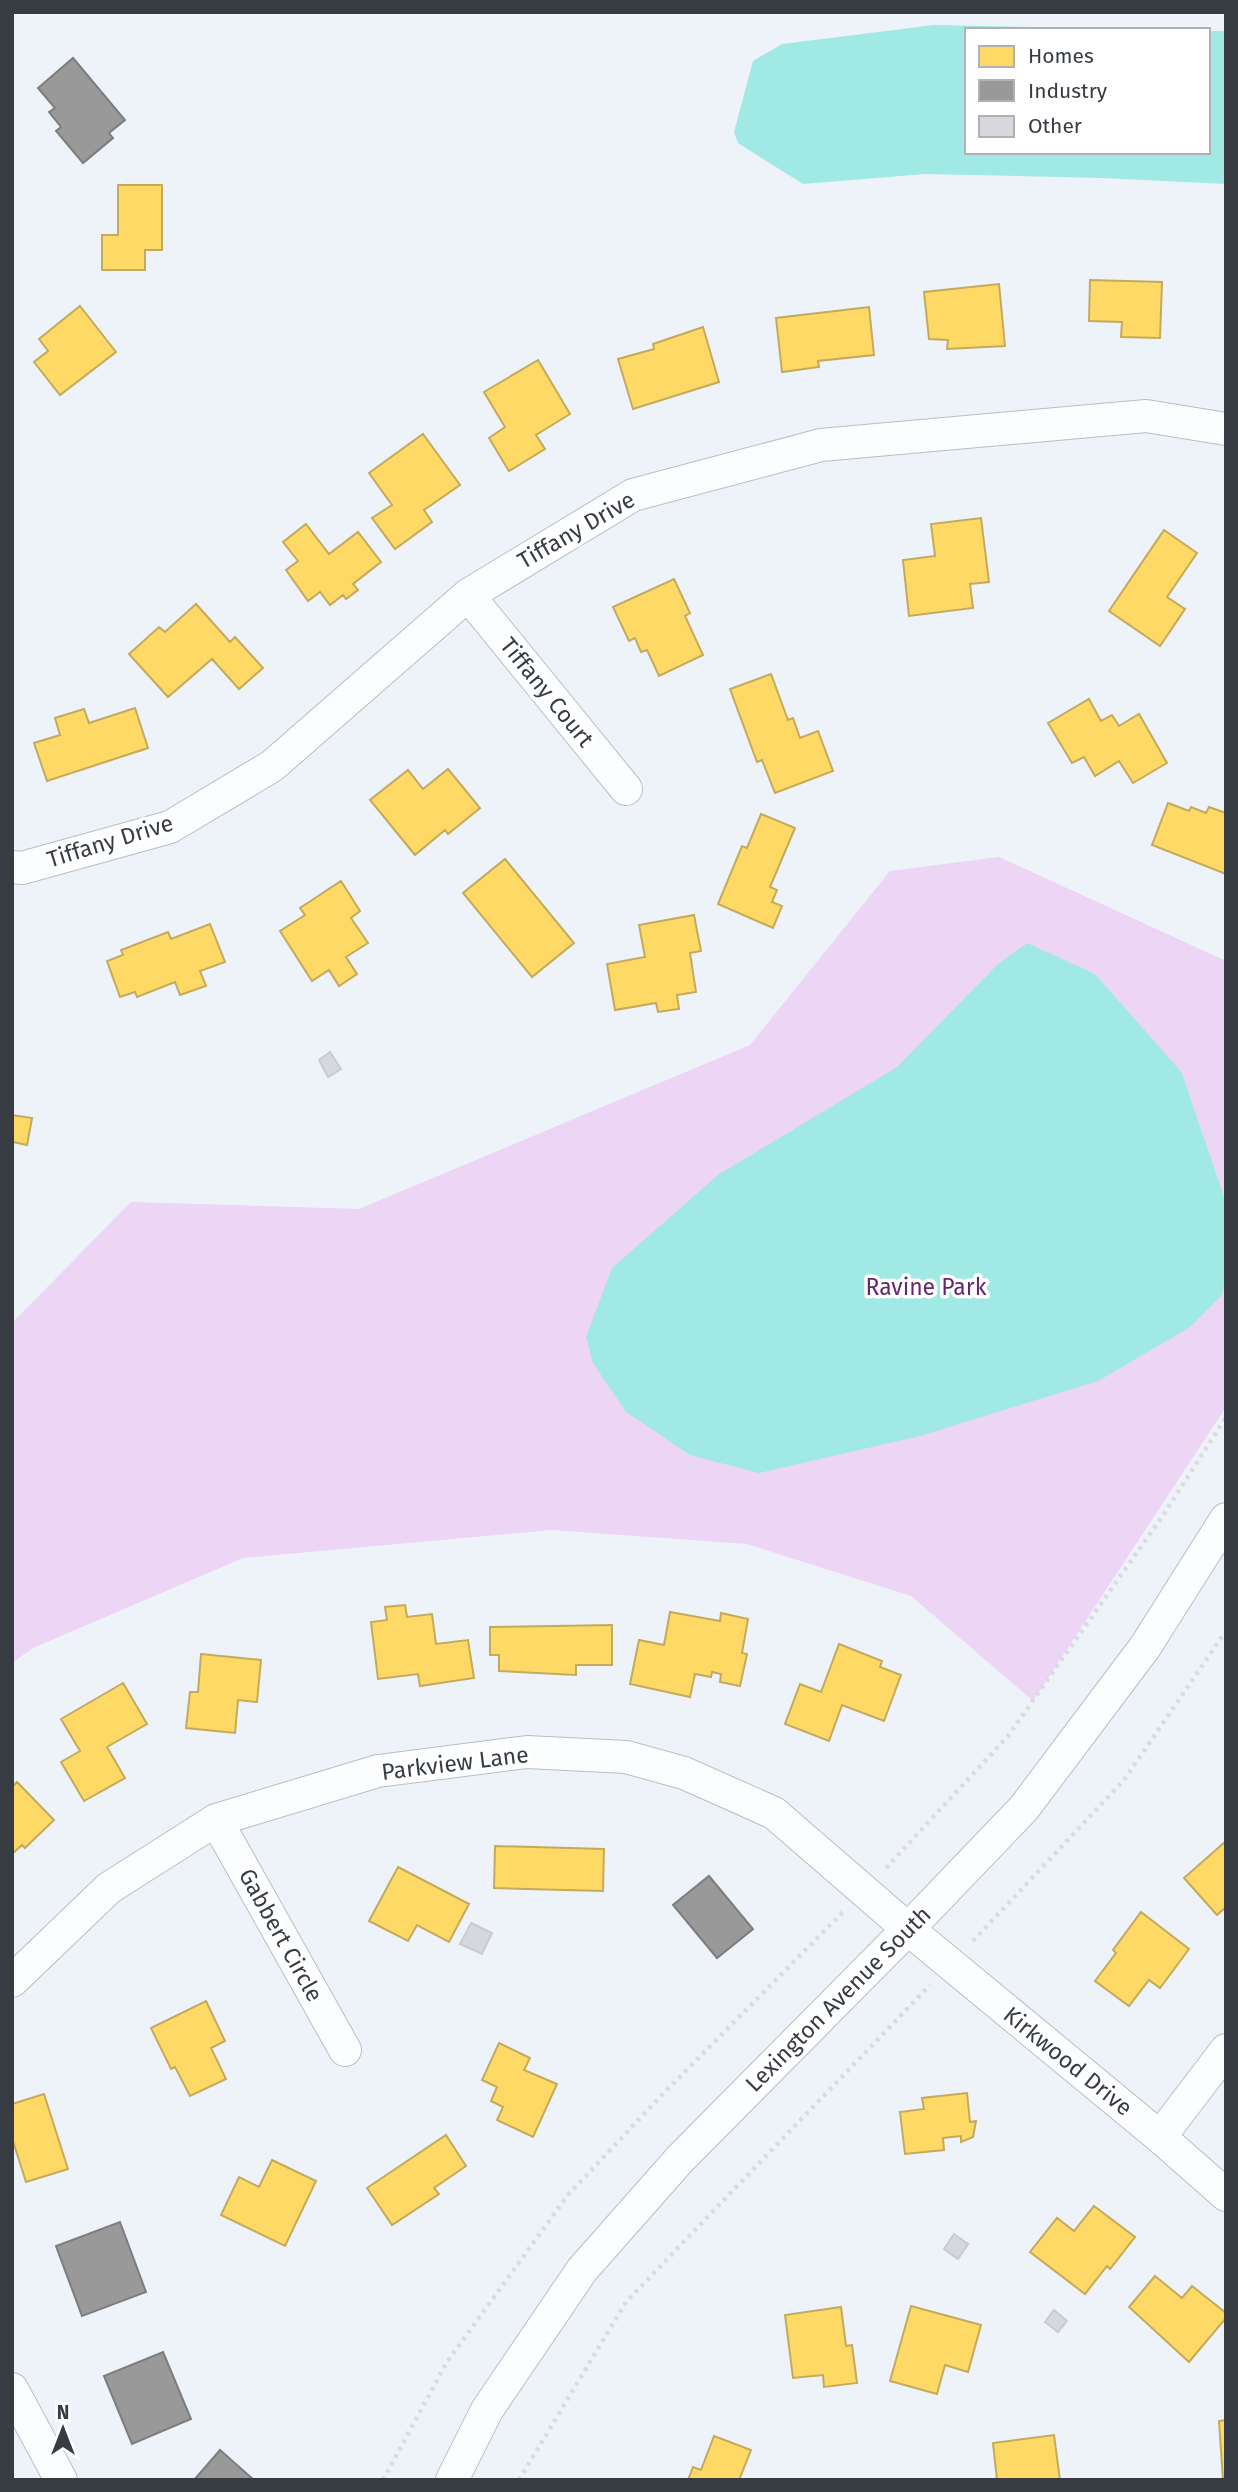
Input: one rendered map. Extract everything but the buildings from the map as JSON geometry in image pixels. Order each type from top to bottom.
[{"type":"street","name":"Tiffany Drive","points":[[12,867],[22,867],[170,827],[272,766],[468,595],[633,495],[821,445],[1146,416],[1226,429]]},
{"type":"street","name":"Tiffany Court","points":[[468,595],[626,789]]},
{"type":"street","name":"Lexington Avenue South","points":[[452,2480],[487,2410],[582,2270],[680,2159],[1024,1808],[1144,1647],[1226,1519]]},
{"type":"street","name":"Parkview Lane","points":[[12,1981],[109,1888],[216,1820],[378,1771],[527,1752],[626,1757],[684,1773],[774,1813],[908,1929]]},
{"type":"street","name":"Gabbert Circle","points":[[216,1820],[345,2050]]},
{"type":"street","name":"Kirkwood Drive","points":[[908,1929],[1160,2137],[1226,2195]]},
{"type":"street","points":[[1160,2137],[1226,2050]]},
{"type":"street","points":[[12,2389],[61,2480]]},
{"type":"path","points":[[383,2480],[447,2362],[568,2195],[660,2097],[864,1891],[1008,1736],[1164,1514],[1226,1418]]},
{"type":"path","points":[[519,2480],[626,2302],[1124,1780],[1226,1631]]},
{"type":"green space","name":"Ravine Park","points":[[999,857],[1226,961],[1226,1407],[1033,1701],[911,1596],[747,1544],[551,1530],[243,1558],[33,1648],[12,1663],[12,1323],[131,1202],[359,1209],[750,1045],[890,871]]},
{"type":"shaded area","points":[[934,25],[1076,28],[965,28],[965,154],[1210,154],[1210,31],[1226,31],[1226,184],[925,174],[803,184],[738,143],[734,132],[753,61],[782,44]]},
{"type":"shaded area","points":[[1027,943],[1095,974],[1182,1073],[1226,1203],[1226,1271],[1222,1295],[1190,1327],[1098,1381],[920,1436],[759,1473],[690,1455],[626,1412],[593,1363],[586,1337],[612,1268],[718,1175],[897,1067],[998,964]]}]
